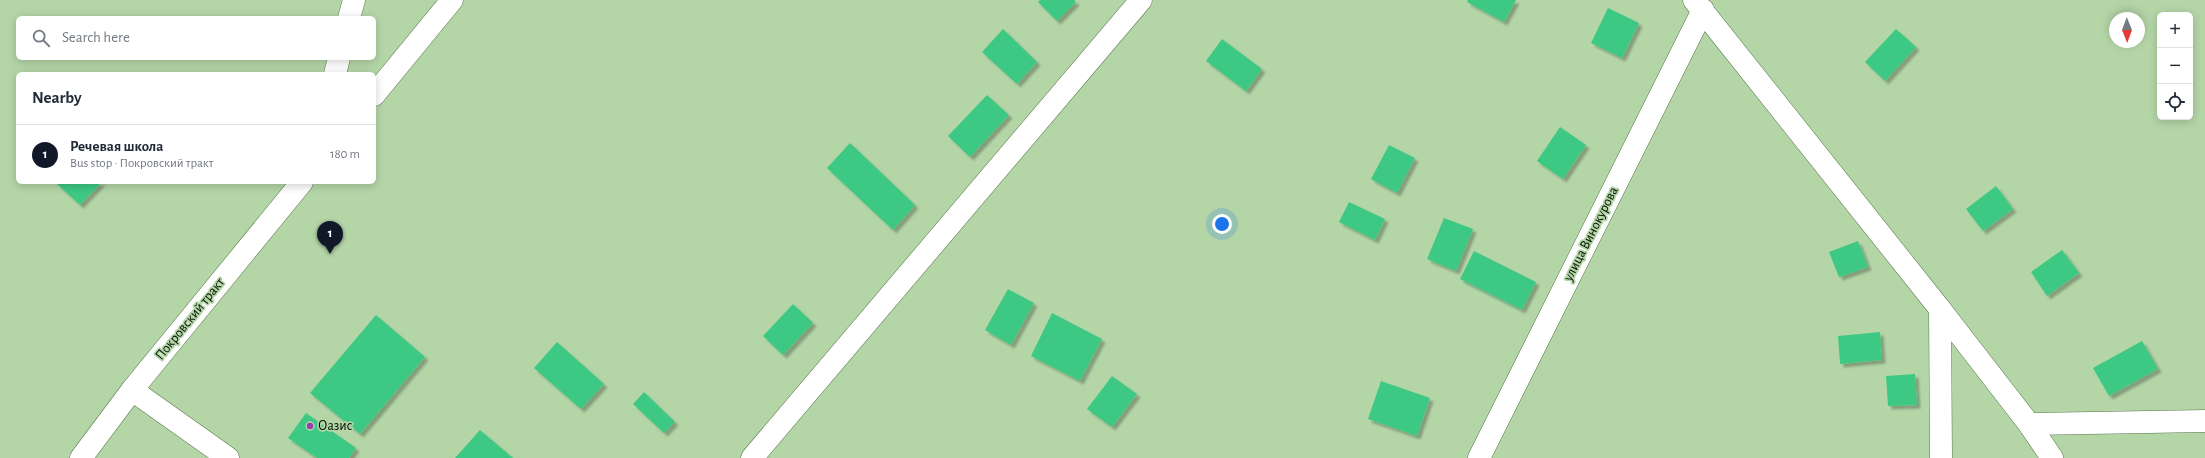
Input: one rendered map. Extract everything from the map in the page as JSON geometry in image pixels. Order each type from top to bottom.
[{"type":"street","points":[[350,16],[354,0]]},
{"type":"street","points":[[376,93],[452,0]]},
{"type":"street","points":[[752,458],[1141,0]]},
{"type":"street","points":[[1699,5],[1940,309],[2029,424],[2052,458]]},
{"type":"street","name":"улица Винокурова","points":[[1479,458],[1699,5]]},
{"type":"street","points":[[336,72],[338,60]]},
{"type":"street","name":"Покровский тракт","points":[[81,458],[132,390],[300,184]]},
{"type":"street","points":[[1940,309],[1941,458]]},
{"type":"street","points":[[132,390],[228,458]]},
{"type":"street","points":[[2029,424],[2205,421]]},
{"type":"building","points":[[1040,0],[1074,0],[1076,2],[1057,21],[1038,2]]},
{"type":"building","points":[[1468,0],[1516,0],[1504,22],[1467,2]]},
{"type":"building","points":[[1608,8],[1639,23],[1622,58],[1591,43]]},
{"type":"building","points":[[1003,29],[1037,62],[1017,84],[982,52]]},
{"type":"building","points":[[1896,29],[1916,47],[1885,81],[1865,62]]},
{"type":"building","points":[[1222,39],[1262,69],[1246,91],[1206,61]]},
{"type":"building","points":[[987,95],[1009,115],[970,157],[948,136]]},
{"type":"building","points":[[1560,127],[1586,145],[1563,179],[1537,161]]},
{"type":"building","points":[[850,143],[915,205],[893,230],[827,168]]},
{"type":"building","points":[[1389,145],[1415,158],[1397,193],[1371,179]]},
{"type":"building","points":[[57,184],[100,184],[80,205]]},
{"type":"building","points":[[1996,186],[2013,209],[1983,231],[1966,209]]},
{"type":"building","points":[[1349,202],[1385,219],[1375,240],[1339,222]]},
{"type":"building","points":[[1444,218],[1473,229],[1456,271],[1427,259]]},
{"type":"building","points":[[1858,241],[1868,267],[1839,277],[1829,252]]},
{"type":"building","points":[[2062,250],[2079,273],[2047,296],[2031,272]]},
{"type":"building","points":[[1474,251],[1536,282],[1522,310],[1460,279]]},
{"type":"building","points":[[1008,289],[1034,303],[1011,345],[985,330]]},
{"type":"building","points":[[793,304],[813,323],[783,355],[763,336]]},
{"type":"building","points":[[1052,313],[1102,339],[1080,381],[1031,356]]},
{"type":"building","points":[[376,315],[425,357],[360,434],[310,393]]},
{"type":"building","points":[[1880,332],[1882,360],[1840,364],[1838,336]]},
{"type":"building","points":[[2142,341],[2158,369],[2109,396],[2093,368]]},
{"type":"building","points":[[557,342],[604,384],[581,409],[534,368]]},
{"type":"building","points":[[1915,374],[1917,405],[1888,406],[1886,376]]},
{"type":"building","points":[[1112,376],[1137,394],[1112,427],[1087,409]]},
{"type":"building","points":[[1381,381],[1430,398],[1417,436],[1368,419]]},
{"type":"building","points":[[644,392],[675,422],[664,433],[633,404]]},
{"type":"building","name":"Оазис","points":[[306,413],[356,448],[349,458],[317,458],[288,438]]},
{"type":"building","points":[[480,430],[513,458],[455,458]]},
{"type":"place","name":"Речевая школа","points":[[330,254]]},
{"type":"place","name":"Оазис","points":[[310,426]]}]
